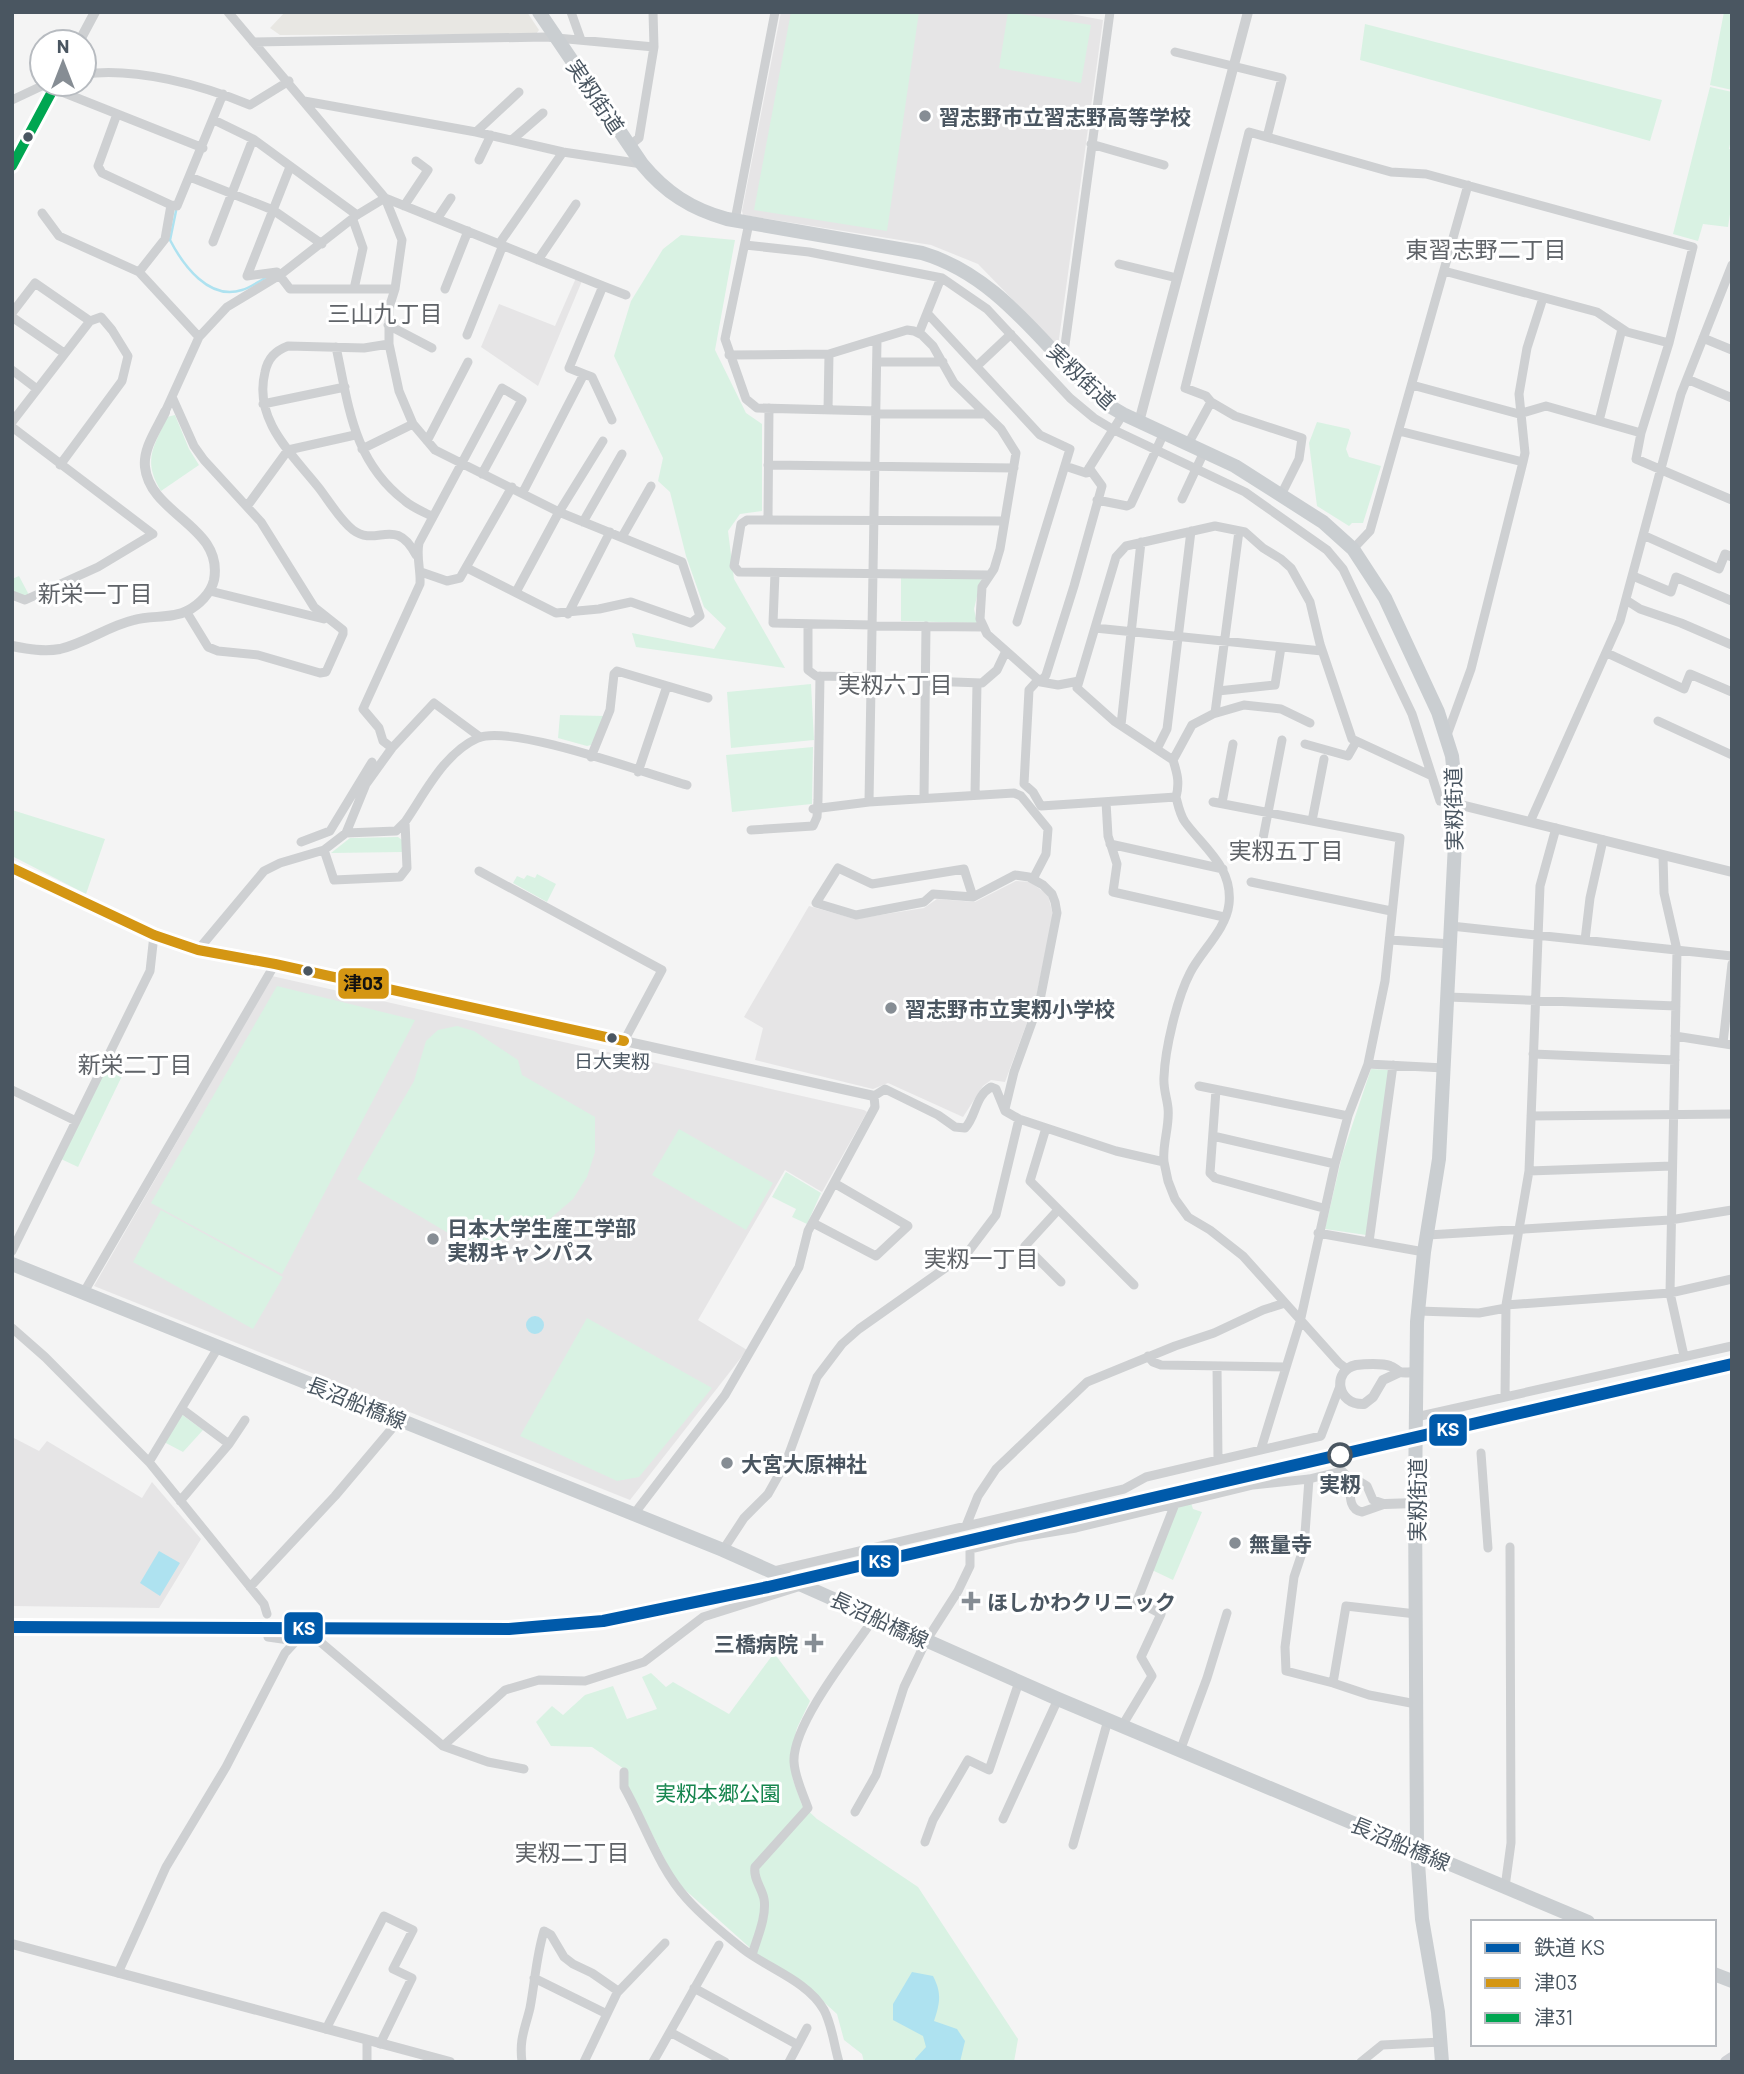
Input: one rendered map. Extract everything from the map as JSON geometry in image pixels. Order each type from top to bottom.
[{"type":"main road","name":"実籾街道","points":[[539,12],[642,164],[665,189],[690,206],[708,214],[742,222],[922,253],[950,263],[988,286],[1094,393],[1123,414],[1235,466],[1322,522],[1353,549],[1385,598],[1447,735],[1456,776],[1457,804],[1439,1159],[1424,1252],[1418,1311],[1415,1503],[1417,1849],[1422,1919],[1438,2012],[1442,2062]]},
{"type":"main road","name":"長沼船橋線","points":[[12,1264],[805,1584],[1058,1699],[1583,1920]]},
{"type":"main road","points":[[1716,1975],[1732,1982]]},
{"type":"main road","points":[[1727,2062],[1732,2058]]},
{"type":"street","points":[[86,28],[95,12]]},
{"type":"street","points":[[228,12],[289,81],[309,109],[385,198],[402,240],[395,289],[389,308],[389,344],[399,391],[413,424],[435,450],[460,464],[523,492],[559,512],[682,562],[700,616],[691,623],[631,602],[568,614],[556,613],[467,568]]},
{"type":"street","points":[[571,12],[581,40]]},
{"type":"street","points":[[629,146],[639,138],[654,47],[653,12]]},
{"type":"street","points":[[775,12],[742,222],[745,245],[725,340],[746,399],[757,408],[986,414]]},
{"type":"street","points":[[1139,422],[1248,12]]},
{"type":"street","points":[[1063,360],[1106,13]]},
{"type":"street","points":[[253,42],[556,37],[654,47]]},
{"type":"street","points":[[1175,52],[1282,78],[1267,137]]},
{"type":"street","points":[[98,74],[124,73],[170,80],[223,94],[250,105],[289,81]]},
{"type":"street","points":[[12,100],[28,92]]},
{"type":"street","points":[[476,132],[519,92]]},
{"type":"street","points":[[117,114],[98,166],[102,173],[177,206],[223,94]]},
{"type":"street","points":[[12,166],[53,98]]},
{"type":"street","points":[[81,98],[203,148]]},
{"type":"street","points":[[304,101],[513,139],[563,152],[642,164]]},
{"type":"street","points":[[513,139],[543,113]]},
{"type":"street","points":[[214,120],[253,139],[355,217],[363,248],[355,289]]},
{"type":"street","points":[[1281,495],[1298,459],[1302,438],[1235,416],[1211,402],[1206,396],[1185,388],[1249,132],[1391,172],[1426,174],[1693,247],[1636,459],[1732,500]]},
{"type":"street","points":[[479,160],[491,135]]},
{"type":"street","points":[[213,242],[253,139]]},
{"type":"street","points":[[1091,144],[1164,165]]},
{"type":"street","points":[[467,335],[501,244],[563,152]]},
{"type":"street","points":[[404,206],[428,170],[416,161]]},
{"type":"street","points":[[290,167],[247,276],[273,271],[290,289],[395,289]]},
{"type":"street","points":[[191,177],[273,210],[322,244]]},
{"type":"street","points":[[1353,549],[1370,531],[1468,185]]},
{"type":"street","points":[[385,198],[626,295]]},
{"type":"street","points":[[12,646],[35,650],[60,649],[135,619],[187,611],[210,591],[215,570],[213,554],[203,537],[158,496],[145,468],[146,452],[200,337],[227,307],[279,275],[355,217],[385,198]]},
{"type":"street","points":[[438,219],[451,198]]},
{"type":"street","points":[[538,260],[576,204]]},
{"type":"street","points":[[139,272],[164,239],[171,205]]},
{"type":"street","points":[[42,213],[59,236],[139,272],[200,337]]},
{"type":"street","points":[[445,289],[468,231]]},
{"type":"street","points":[[745,245],[810,252],[941,278],[987,309],[1070,398],[1094,418],[1245,492],[1308,536],[1337,560],[1412,714],[1440,801],[1732,872]]},
{"type":"street","points":[[1119,264],[1177,278]]},
{"type":"street","points":[[1531,822],[1608,653],[1633,576],[1681,394],[1732,265]]},
{"type":"street","points":[[1444,271],[1597,312],[1622,329],[1669,343]]},
{"type":"street","points":[[919,333],[941,278]]},
{"type":"street","points":[[64,353],[12,315],[34,283],[90,321]]},
{"type":"street","points":[[603,286],[569,369],[592,377],[612,420]]},
{"type":"street","points":[[1447,735],[1471,669],[1525,453],[1519,394],[1527,348],[1543,298]]},
{"type":"street","points":[[927,313],[1040,435],[1070,449],[1017,622]]},
{"type":"street","points":[[12,595],[25,600],[98,567],[153,534],[60,465],[12,425],[90,321],[101,317],[128,356],[122,381],[60,465]]},
{"type":"street","points":[[388,325],[432,348]]},
{"type":"street","points":[[1599,421],[1622,329]]},
{"type":"street","points":[[729,355],[829,354],[907,330],[919,333],[933,346],[954,383],[1001,429],[1016,453],[1000,549],[994,569],[982,587],[978,613],[983,627],[1040,681],[1058,685],[1079,681]]},
{"type":"street","points":[[977,366],[1011,334]]},
{"type":"street","points":[[1703,338],[1732,350]]},
{"type":"street","points":[[869,802],[877,341]]},
{"type":"street","points":[[389,344],[364,348],[288,346],[272,355],[262,383],[263,404],[269,424],[352,529],[373,536],[394,533],[410,543],[416,555],[421,572],[420,584],[363,709],[379,728],[383,741],[392,748]]},
{"type":"street","points":[[336,347],[355,435],[362,449],[376,472],[405,502],[433,517]]},
{"type":"street","points":[[828,410],[829,354]]},
{"type":"street","points":[[427,441],[468,362]]},
{"type":"street","points":[[877,362],[943,362]]},
{"type":"street","points":[[12,370],[37,389]]},
{"type":"street","points":[[523,492],[584,374]]},
{"type":"street","points":[[1687,379],[1732,398]]},
{"type":"street","points":[[1412,385],[1519,414],[1546,406],[1641,433]]},
{"type":"street","points":[[263,404],[345,387]]},
{"type":"street","points":[[416,555],[419,543],[502,388],[522,400],[482,474]]},
{"type":"street","points":[[173,398],[194,446],[204,460],[248,505],[271,535],[314,607],[343,630],[343,634],[326,671],[320,673],[258,655],[218,651],[208,647],[187,611]]},
{"type":"street","points":[[1188,444],[1211,402]]},
{"type":"street","points":[[768,518],[769,408]]},
{"type":"street","points":[[1065,466],[1086,473],[1123,414]]},
{"type":"street","points":[[362,449],[413,424]]},
{"type":"street","points":[[1399,431],[1523,462]]},
{"type":"street","points":[[1097,500],[1127,506],[1131,504],[1164,433]]},
{"type":"street","points":[[248,505],[288,450],[355,435]]},
{"type":"street","points":[[516,592],[559,512],[603,441]]},
{"type":"street","points":[[1182,499],[1204,452]]},
{"type":"street","points":[[583,522],[622,454]]},
{"type":"street","points":[[768,465],[1014,468]]},
{"type":"street","points":[[1089,468],[1102,486],[1046,675],[1029,690],[1024,784],[1041,806],[1045,807],[1176,797]]},
{"type":"street","points":[[622,537],[651,486]]},
{"type":"street","points":[[421,572],[453,581],[460,578],[512,487]]},
{"type":"street","points":[[989,575],[740,572],[734,566],[741,524],[747,520],[1004,521]]},
{"type":"street","points":[[1348,1369],[1339,1363],[1243,1256],[1210,1230],[1188,1217],[1175,1199],[1168,1181],[1164,1162],[1168,1109],[1164,1094],[1164,1075],[1177,1010],[1190,972],[1208,949],[1224,917],[1229,904],[1228,884],[1213,853],[1184,820],[1176,797],[1179,788],[1178,774],[1173,760],[1121,725],[1077,688],[1116,557],[1126,546],[1215,526],[1245,532],[1291,568],[1310,602],[1322,651],[1341,703],[1349,735],[1356,742],[1432,776]]},
{"type":"street","points":[[1157,749],[1167,729],[1191,531]]},
{"type":"street","points":[[1215,713],[1239,531]]},
{"type":"street","points":[[568,614],[610,532]]},
{"type":"street","points":[[1643,535],[1718,569],[1725,554],[1732,557]]},
{"type":"street","points":[[1121,725],[1141,542]]},
{"type":"street","points":[[775,573],[773,623],[983,627]]},
{"type":"street","points":[[1633,576],[1671,592],[1676,577],[1732,601]]},
{"type":"street","points":[[210,591],[327,619]]},
{"type":"street","points":[[1626,600],[1647,612],[1682,622],[1732,645]]},
{"type":"street","points":[[808,624],[808,670],[816,676],[871,677]]},
{"type":"street","points":[[924,797],[926,626]]},
{"type":"street","points":[[1095,628],[1322,651]]},
{"type":"street","points":[[1218,691],[1275,685],[1281,647]]},
{"type":"street","points":[[926,681],[982,683],[991,677],[1006,651]]},
{"type":"street","points":[[1608,653],[1684,689],[1690,674],[1732,692]]},
{"type":"street","points":[[591,757],[610,710],[614,674],[621,672],[708,698]]},
{"type":"street","points":[[751,831],[813,826],[816,808],[820,676]]},
{"type":"street","points":[[975,794],[977,682]]},
{"type":"street","points":[[638,772],[667,686]]},
{"type":"street","points":[[198,950],[264,871],[279,863],[324,850],[346,833],[366,784],[392,748],[434,703],[480,737]]},
{"type":"street","points":[[1173,760],[1192,725],[1215,713],[1244,705],[1281,709],[1310,723]]},
{"type":"street","points":[[1658,721],[1732,755]]},
{"type":"street","points":[[346,833],[396,831],[451,757],[480,737],[497,736],[546,742],[687,785]]},
{"type":"street","points":[[1259,855],[1282,740]]},
{"type":"street","points":[[1305,744],[1348,756],[1356,742]]},
{"type":"street","points":[[1233,744],[1217,802],[1400,838],[1385,981],[1368,1064],[1348,1116],[1318,1233],[1300,1321],[1261,1449]]},
{"type":"street","points":[[1312,821],[1324,758]]},
{"type":"street","points":[[301,842],[330,831],[372,762]]},
{"type":"street","points":[[1021,796],[1028,788]]},
{"type":"street","points":[[816,808],[1007,792],[1021,796],[1048,829],[1046,855],[1033,879]]},
{"type":"street","points":[[1106,802],[1108,836],[1117,864],[1113,892],[1224,917]]},
{"type":"street","points":[[324,850],[334,880],[400,877],[407,869],[405,822]]},
{"type":"street","points":[[1505,1397],[1506,1307],[1530,1171],[1539,886],[1556,828]]},
{"type":"street","points":[[1585,940],[1590,898],[1603,840]]},
{"type":"street","points":[[1110,844],[1223,869]]},
{"type":"street","points":[[1663,856],[1664,893],[1676,950],[1671,1293],[1684,1356]]},
{"type":"street","points":[[12,868],[154,935],[198,950],[275,964],[874,1096],[885,1089],[956,1127],[965,1128],[984,1090],[990,1087],[996,1089],[1005,1111],[1019,1119],[1116,1151],[1164,1162]]},
{"type":"street","points":[[973,897],[964,869],[872,884],[838,868],[816,903],[856,915],[924,902],[933,894],[973,897],[1015,875],[1033,879],[1052,894],[1057,913],[1040,1000],[1014,1072],[1005,1111]]},
{"type":"street","points":[[480,870],[662,970],[624,1041]]},
{"type":"street","points":[[1251,883],[1391,911]]},
{"type":"street","points":[[1451,926],[1732,956]]},
{"type":"street","points":[[12,1251],[150,971],[154,935]]},
{"type":"street","points":[[1390,940],[1451,944]]},
{"type":"street","points":[[84,1292],[275,964]]},
{"type":"street","points":[[1675,1036],[1727,1044],[1732,964]]},
{"type":"street","points":[[1448,997],[1676,1006]]},
{"type":"street","points":[[1533,1054],[1675,1060]]},
{"type":"street","points":[[1368,1064],[1444,1069]]},
{"type":"street","points":[[1369,1242],[1392,1065]]},
{"type":"street","points":[[1199,1086],[1348,1116]]},
{"type":"street","points":[[12,1090],[76,1121]]},
{"type":"street","points":[[1216,1090],[1210,1173],[1215,1178],[1324,1208]]},
{"type":"street","points":[[634,1514],[725,1395],[799,1267],[808,1231],[875,1108],[874,1096]]},
{"type":"street","points":[[1531,1116],[1732,1114]]},
{"type":"street","points":[[723,1550],[744,1518],[768,1494],[786,1462],[817,1377],[842,1344],[968,1252],[979,1240],[996,1215],[1019,1119]]},
{"type":"street","points":[[1046,1128],[1030,1181],[1134,1285]]},
{"type":"street","points":[[1213,1136],[1335,1164]]},
{"type":"street","points":[[1530,1171],[1672,1166]]},
{"type":"street","points":[[813,1223],[876,1256],[908,1226],[834,1183]]},
{"type":"street","points":[[1058,1210],[1025,1246],[1061,1282]]},
{"type":"street","points":[[1428,1235],[1671,1220],[1732,1210]]},
{"type":"street","points":[[1318,1233],[1424,1252]]},
{"type":"street","points":[[1418,1311],[1479,1313],[1506,1307],[1671,1293],[1732,1279]]},
{"type":"street","points":[[967,1526],[978,1496],[996,1469],[1087,1382],[1285,1303]]},
{"type":"street","points":[[12,1328],[45,1357],[149,1462],[264,1604],[267,1614]]},
{"type":"street","points":[[149,1462],[219,1346]]},
{"type":"street","points":[[1416,1417],[1732,1346]]},
{"type":"street","points":[[1149,1356],[1153,1362],[1161,1365],[1286,1367]]},
{"type":"street","points":[[772,1571],[1124,1489],[1146,1477],[1321,1436],[1348,1369],[1354,1365],[1390,1366],[1400,1372]]},
{"type":"street","points":[[1217,1366],[1218,1460]]},
{"type":"street","points":[[1340,1386],[1346,1399],[1364,1404],[1373,1397],[1383,1380],[1400,1372],[1416,1372]]},
{"type":"street","points":[[182,1409],[229,1444]]},
{"type":"street","points":[[250,1587],[335,1496],[400,1419]]},
{"type":"street","points":[[180,1501],[229,1444],[245,1420]]},
{"type":"street","points":[[1481,1453],[1488,1548]]},
{"type":"street","points":[[855,1812],[876,1775],[904,1686],[926,1641],[958,1591],[970,1566],[970,1549],[1076,1528],[1253,1485],[1309,1479],[1342,1471],[1353,1483]]},
{"type":"street","points":[[1309,1479],[1304,1547],[1294,1577],[1285,1647],[1286,1671],[1369,1695],[1416,1704]]},
{"type":"street","points":[[1353,1483],[1364,1482],[1373,1500],[1385,1504],[1415,1503]]},
{"type":"street","points":[[1353,1483],[1350,1488],[1351,1504],[1358,1512],[1377,1509],[1385,1504]]},
{"type":"street","points":[[1122,1726],[1152,1676],[1141,1657],[1161,1614],[1137,1601],[1175,1504]]},
{"type":"street","points":[[1504,1887],[1511,1843],[1510,1547]]},
{"type":"street","points":[[443,1746],[505,1690],[539,1680],[585,1681],[644,1662],[703,1617],[805,1584]]},
{"type":"street","points":[[1333,1683],[1346,1606],[1416,1614]]},
{"type":"street","points":[[1180,1751],[1227,1613]]},
{"type":"street","points":[[752,1955],[762,1921],[764,1900],[754,1873],[755,1867],[808,1808],[794,1762],[806,1721],[820,1695],[875,1618]]},
{"type":"street","points":[[268,1637],[296,1642],[318,1640],[443,1746],[488,1762],[524,1769]]},
{"type":"street","points":[[118,1973],[166,1867],[226,1767],[285,1653],[296,1642]]},
{"type":"street","points":[[925,1842],[933,1820],[968,1760],[989,1770],[1019,1682]]},
{"type":"street","points":[[1003,1819],[1058,1699]]},
{"type":"street","points":[[1073,1845],[1108,1720]]},
{"type":"street","points":[[624,1772],[624,1787],[668,1876],[690,1902],[752,1955],[792,1979],[823,2008],[839,2062]]},
{"type":"street","points":[[326,2029],[384,1916],[413,1930],[393,1969],[412,1978],[380,2044]]},
{"type":"street","points":[[522,2062],[520,2040],[530,2008],[536,1960],[544,1931],[551,1935],[564,1957],[618,1991]]},
{"type":"street","points":[[584,2062],[618,1991],[665,1943]]},
{"type":"street","points":[[12,1944],[450,2062]]},
{"type":"street","points":[[653,2062],[719,1945]]},
{"type":"street","points":[[534,1978],[607,2014]]},
{"type":"street","points":[[694,1988],[798,2045]]},
{"type":"street","points":[[789,2062],[807,2028]]},
{"type":"street","points":[[670,2032],[724,2062]]},
{"type":"street","points":[[367,2040],[367,2062]]},
{"type":"street","points":[[1361,2062],[1382,2045],[1441,2042]]},
{"type":"shaded area","points":[[285,12],[527,12],[539,30],[536,34],[280,35],[270,28]]},
{"type":"shaded area","name":"習志野市立習志野高等学校","points":[[781,12],[1061,12],[1103,20],[1058,346],[978,264],[931,245],[743,215]]},
{"type":"shaded area","points":[[576,278],[582,281],[538,386],[481,347],[499,304],[555,326]]},
{"type":"shaded area","name":"習志野市立実籾小学校","points":[[1016,881],[1030,882],[1048,895],[1053,915],[1036,998],[1005,1082],[991,1080],[983,1086],[963,1117],[888,1083],[873,1089],[755,1060],[763,1028],[744,1017],[809,906],[855,919],[924,908],[937,899],[975,902]]},
{"type":"shaded area","name":"日本大学生産工学部 実籾キャンパス","points":[[272,976],[867,1112],[822,1192],[785,1170],[698,1320],[747,1350],[630,1500],[94,1286]]},
{"type":"shaded area","points":[[12,1437],[39,1451],[47,1441],[142,1498],[152,1482],[201,1539],[159,1608],[12,1606]]},
{"type":"green space","points":[[791,12],[919,12],[887,231],[754,210]]},
{"type":"green space","points":[[1008,12],[1091,25],[1081,83],[999,68]]},
{"type":"green space","points":[[1724,12],[1732,12],[1732,90],[1710,85]]},
{"type":"green space","points":[[1365,24],[1662,100],[1650,141],[1360,60]]},
{"type":"green space","points":[[1710,87],[1732,92],[1732,135],[1729,149],[1732,150],[1732,201],[1728,227],[1703,224],[1698,241],[1673,234]]},
{"type":"green space","points":[[681,235],[735,240],[715,350],[746,413],[762,424],[762,511],[740,514],[728,531],[734,579],[785,668],[636,647],[632,633],[714,649],[726,628],[704,607],[686,556],[670,492],[658,481],[663,458],[614,356],[631,301],[663,249]]},
{"type":"green space","points":[[175,415],[199,465],[161,491],[152,471],[152,454],[167,417]]},
{"type":"green space","points":[[1317,422],[1349,429],[1351,433],[1346,449],[1349,457],[1381,466],[1363,523],[1352,523],[1349,526],[1317,506],[1309,443]]},
{"type":"green space","points":[[19,576],[29,595],[12,591],[12,579]]},
{"type":"green space","points":[[901,578],[981,579],[974,609],[977,623],[901,621]]},
{"type":"green space","points":[[811,684],[814,740],[731,748],[727,692]]},
{"type":"green space","points":[[560,715],[605,716],[591,745],[587,746],[558,738]]},
{"type":"green space","points":[[813,747],[812,804],[732,812],[726,755]]},
{"type":"green space","points":[[12,810],[105,839],[86,894],[12,856]]},
{"type":"green space","points":[[398,837],[402,840],[402,852],[331,853],[350,838]]},
{"type":"green space","points":[[537,874],[556,884],[547,902],[513,883],[517,876],[524,879],[527,875],[535,878]]},
{"type":"green space","points":[[277,986],[415,1020],[282,1274],[151,1203]]},
{"type":"green space","points":[[457,1026],[474,1031],[518,1060],[522,1075],[595,1117],[595,1152],[587,1177],[573,1199],[551,1218],[527,1232],[497,1241],[460,1240],[357,1179],[414,1081],[426,1041],[438,1030]]},
{"type":"green space","points":[[1371,1069],[1389,1070],[1366,1235],[1325,1229],[1342,1156]]},
{"type":"green space","points":[[105,1070],[122,1076],[78,1167],[61,1159]]},
{"type":"green space","points":[[679,1129],[773,1183],[746,1230],[652,1175]]},
{"type":"green space","points":[[786,1172],[821,1193],[807,1224],[792,1217],[796,1209],[772,1197]]},
{"type":"green space","points":[[161,1210],[283,1277],[253,1329],[133,1262]]},
{"type":"green space","points":[[587,1318],[712,1388],[639,1477],[617,1481],[520,1436]]},
{"type":"green space","points":[[181,1414],[203,1430],[183,1452],[164,1442]]},
{"type":"green space","points":[[1191,1503],[1193,1509],[1202,1512],[1173,1580],[1152,1570],[1178,1506]]},
{"type":"green space","name":"実籾本郷公園","points":[[774,1653],[810,1701],[797,1728],[790,1757],[793,1780],[802,1805],[817,1819],[918,1887],[1018,2039],[1014,2062],[864,2062],[862,2054],[844,2040],[837,2014],[796,1977],[757,1954],[683,1888],[671,1872],[628,1786],[627,1771],[592,1747],[551,1746],[536,1722],[552,1706],[563,1715],[585,1695],[613,1686],[627,1719],[657,1709],[642,1677],[651,1673],[666,1687],[673,1682],[729,1714]]},
{"type":"water","points":[[531,1316],[539,1316],[544,1325],[542,1332],[531,1334],[526,1329],[526,1321]]},
{"type":"water","points":[[159,1551],[180,1563],[160,1596],[140,1583]]},
{"type":"water","points":[[912,1972],[933,1976],[939,1998],[934,2021],[957,2029],[965,2041],[960,2062],[915,2062],[926,2047],[923,2036],[893,2020],[893,2004]]},
{"type":"waterway","points":[[176,211],[170,240],[190,270],[208,286],[230,292],[245,289],[267,277]]},
{"type":"rail line","name":"KS","points":[[12,1627],[509,1629],[603,1621],[768,1587],[1732,1364]]},
{"type":"transit line","name":"津31","points":[[12,166],[48,98]]},
{"type":"transit line","name":"津03","points":[[12,868],[154,935],[198,950],[275,964],[624,1041]]},
{"type":"place","name":"習志野市立習志野高等学校","points":[[925,116]]},
{"type":"place","name":"習志野市立実籾小学校","points":[[891,1008]]},
{"type":"place","name":"日大実籾","points":[[612,1038]]},
{"type":"place","name":"日本大学生産工学部 実籾キャンパス","points":[[433,1239]]},
{"type":"place","name":"実籾","points":[[1340,1455]]},
{"type":"place","name":"大宮大原神社","points":[[727,1463]]},
{"type":"place","name":"無量寺","points":[[1235,1543]]},
{"type":"place","name":"ほしかわクリニック","points":[[971,1601]]},
{"type":"place","name":"三橋病院","points":[[814,1643]]},
{"type":"district","name":"東習志野二丁目","points":[[1486,249]]},
{"type":"district","name":"三山九丁目","points":[[385,313]]},
{"type":"district","name":"新栄一丁目","points":[[95,593]]},
{"type":"district","name":"実籾六丁目","points":[[895,684]]},
{"type":"district","name":"実籾五丁目","points":[[1286,850]]},
{"type":"district","name":"新栄二丁目","points":[[135,1064]]},
{"type":"district","name":"実籾一丁目","points":[[981,1258]]},
{"type":"district","name":"実籾二丁目","points":[[572,1852]]}]
